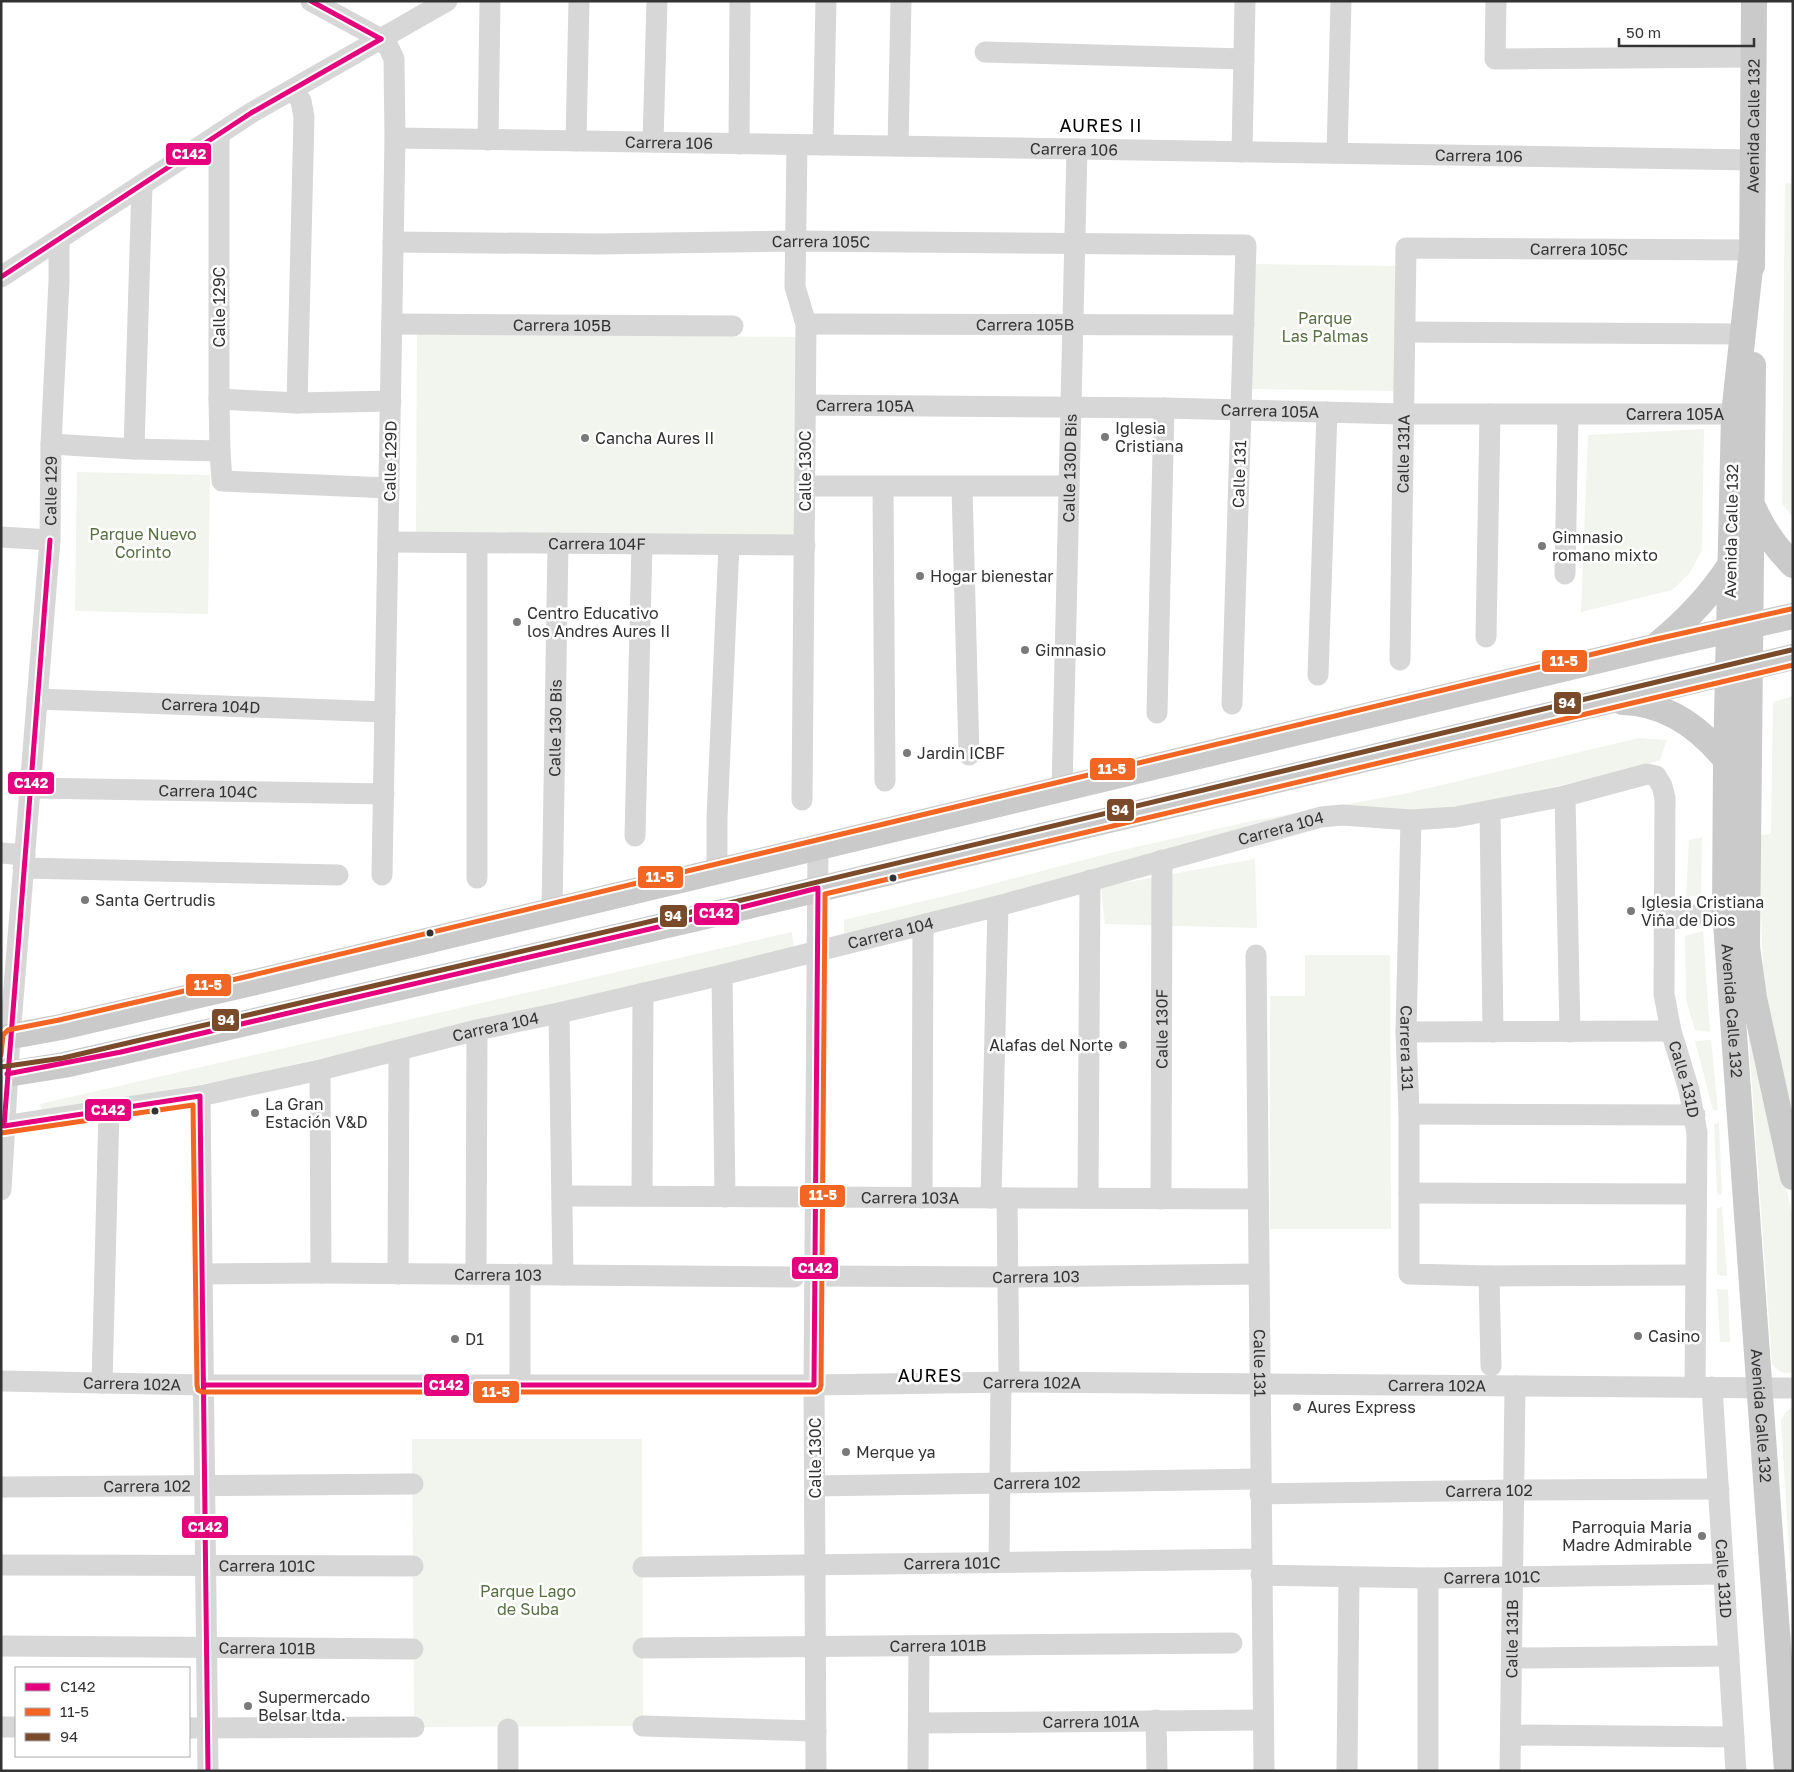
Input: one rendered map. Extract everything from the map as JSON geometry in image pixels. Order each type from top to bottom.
[{"type":"main road","name":"Avenida Calle 132","points":[[1754,1],[1752,250],[1754,419],[1752,505],[1740,628],[1739,670],[1747,947],[1754,998],[1793,1177]]},
{"type":"main road","name":"Avenida Calle 132","points":[[1740,628],[1730,565],[1734,414],[1752,250]]},
{"type":"main road","points":[[1752,505],[1762,528],[1776,548],[1793,565]]},
{"type":"main road","points":[[1654,647],[1679,627],[1702,604],[1730,565]]},
{"type":"main road","points":[[6,1037],[61,1027],[251,983],[1654,647],[1793,616]]},
{"type":"main road","points":[[4,1074],[121,1052],[723,912],[1793,656]]},
{"type":"main road","name":"Avenida Calle 132","points":[[1739,670],[1726,760],[1725,909],[1787,1771]]},
{"type":"main road","points":[[1607,702],[1632,702],[1656,707],[1678,717],[1696,728],[1726,760]]},
{"type":"street","points":[[311,1],[385,44]]},
{"type":"street","points":[[1,277],[219,134],[293,89],[385,44],[447,1]]},
{"type":"street","points":[[488,140],[490,1]]},
{"type":"street","points":[[576,141],[579,1]]},
{"type":"street","points":[[653,142],[657,1]]},
{"type":"street","points":[[739,144],[740,1]]},
{"type":"street","points":[[823,145],[826,1]]},
{"type":"street","points":[[898,146],[901,1]]},
{"type":"street","points":[[1242,152],[1245,1]]},
{"type":"street","points":[[1338,153],[1341,1]]},
{"type":"street","points":[[1496,1],[1495,59],[1754,57]]},
{"type":"street","name":"Calle 129D","points":[[382,875],[395,138],[394,59],[385,44]]},
{"type":"street","points":[[985,52],[1244,59]]},
{"type":"street","points":[[293,89],[301,101],[304,117],[297,403]]},
{"type":"street","name":"Calle 129C","points":[[219,134],[219,399],[222,481],[389,488]]},
{"type":"street","name":"Carrera 106","points":[[395,138],[1753,160]]},
{"type":"street","name":"Calle 130C","points":[[797,145],[795,287],[806,324],[802,800]]},
{"type":"street","name":"Calle 130D Bis","points":[[1062,788],[1077,149]]},
{"type":"street","points":[[134,449],[142,185]]},
{"type":"street","name":"Calle 129","points":[[1,1190],[6,1037],[24,861],[50,540],[51,444],[59,280],[58,240]]},
{"type":"street","name":"Carrera 105C","points":[[394,242],[598,244],[795,241],[1246,245]]},
{"type":"street","name":"Calle 131","points":[[1232,704],[1246,245]]},
{"type":"street","name":"Carrera 105C","points":[[1406,248],[1752,250]]},
{"type":"street","name":"Calle 131A","points":[[1400,660],[1406,248]]},
{"type":"street","name":"Carrera 105B","points":[[392,324],[733,326]]},
{"type":"street","name":"Carrera 105B","points":[[806,324],[1244,325]]},
{"type":"street","points":[[1404,332],[1742,334]]},
{"type":"street","points":[[219,399],[297,403],[391,401]]},
{"type":"street","name":"Carrera 105A","points":[[806,405],[1164,408],[1403,414],[1734,414]]},
{"type":"street","points":[[1157,713],[1164,408]]},
{"type":"street","points":[[1318,675],[1327,412]]},
{"type":"street","points":[[1486,637],[1490,414]]},
{"type":"street","points":[[1565,574],[1568,414]]},
{"type":"street","points":[[51,444],[134,449],[220,451]]},
{"type":"street","points":[[805,486],[1069,486]]},
{"type":"street","points":[[883,486],[885,781]]},
{"type":"street","points":[[962,487],[969,755]]},
{"type":"street","points":[[1,537],[50,540]]},
{"type":"street","name":"Carrera 104F","points":[[388,542],[805,546]]},
{"type":"street","points":[[477,543],[477,878]]},
{"type":"street","name":"Calle 130 Bis","points":[[552,910],[558,544]]},
{"type":"street","points":[[635,836],[642,544]]},
{"type":"street","points":[[717,871],[717,808],[729,545]]},
{"type":"street","name":"Carrera 104D","points":[[37,699],[385,712]]},
{"type":"street","name":"Carrera 104","points":[[4,1126],[200,1096],[320,1070],[477,1030],[560,1013],[817,952],[998,906],[1321,817],[1342,815],[1411,820],[1456,817],[1565,796],[1647,774],[1656,776]]},
{"type":"street","name":"Calle 131D","points":[[1656,776],[1662,786],[1665,798],[1664,994],[1671,1031],[1689,1090],[1697,1134],[1695,1275],[1703,1387],[1718,1489],[1736,1771]]},
{"type":"street","name":"Carrera 104C","points":[[30,788],[384,794]]},
{"type":"street","points":[[1565,796],[1570,1032]]},
{"type":"street","points":[[1490,811],[1492,1032]]},
{"type":"street","name":"Carrera 131","points":[[1411,820],[1406,1032],[1410,1193],[1409,1274],[1490,1276]]},
{"type":"street","name":"Calle 130C","points":[[816,1771],[814,1384],[818,846]]},
{"type":"street","points":[[1,853],[24,861],[338,875]]},
{"type":"street","name":"Calle 130F","points":[[1162,860],[1162,1199]]},
{"type":"street","points":[[1088,1198],[1090,880]]},
{"type":"street","points":[[998,906],[999,1198],[1008,1277],[999,1562]]},
{"type":"street","points":[[1664,921],[1725,909]]},
{"type":"street","points":[[922,1198],[923,924]]},
{"type":"street","name":"Calle 131","points":[[1256,955],[1264,1771]]},
{"type":"street","points":[[722,975],[725,1197]]},
{"type":"street","points":[[642,1196],[643,993]]},
{"type":"street","points":[[560,1013],[563,1275]]},
{"type":"street","points":[[476,1274],[477,1030]]},
{"type":"street","points":[[1406,1032],[1671,1031]]},
{"type":"street","points":[[398,1274],[399,1050]]},
{"type":"street","points":[[320,1070],[321,1273]]},
{"type":"street","points":[[200,1096],[207,1648],[198,1728],[208,1771]]},
{"type":"street","points":[[102,1383],[110,1110]]},
{"type":"street","points":[[1409,1114],[1694,1115]]},
{"type":"street","points":[[1410,1193],[1696,1194]]},
{"type":"street","name":"Carrera 103A","points":[[562,1196],[1258,1199]]},
{"type":"street","name":"Carrera 103","points":[[202,1274],[520,1274],[794,1277]]},
{"type":"street","points":[[520,1274],[520,1385]]},
{"type":"street","name":"Carrera 103","points":[[815,1276],[1008,1277],[1258,1274]]},
{"type":"street","points":[[1491,1366],[1490,1276],[1695,1275]]},
{"type":"street","name":"Carrera 102A","points":[[1,1381],[204,1385],[1005,1382],[1793,1388]]},
{"type":"street","name":"Calle 131B","points":[[1510,1771],[1515,1386]]},
{"type":"street","name":"Carrera 102","points":[[815,1486],[1000,1483],[1514,1490],[1718,1489]]},
{"type":"street","name":"Carrera 102","points":[[1,1486],[412,1484]]},
{"type":"street","name":"Carrera 101C","points":[[643,1567],[999,1562],[1261,1567],[1349,1578],[1724,1574]]},
{"type":"street","name":"Carrera 101C","points":[[1,1565],[413,1566]]},
{"type":"street","points":[[1347,1771],[1349,1578]]},
{"type":"street","points":[[1428,1578],[1428,1771]]},
{"type":"street","name":"Carrera 101B","points":[[643,1648],[1232,1643]]},
{"type":"street","name":"Carrera 101B","points":[[1,1646],[413,1649]]},
{"type":"street","points":[[918,1771],[920,1646]]},
{"type":"street","points":[[1512,1658],[1729,1656]]},
{"type":"street","points":[[1156,1720],[1156,1771]]},
{"type":"street","name":"Carrera 101A","points":[[919,1724],[1263,1720]]},
{"type":"street","points":[[644,1726],[816,1731]]},
{"type":"street","points":[[1,1727],[15,1727]]},
{"type":"street","points":[[198,1728],[414,1727]]},
{"type":"street","points":[[508,1729],[508,1771]]},
{"type":"street","points":[[1511,1735],[1734,1737]]},
{"type":"green space","points":[[1785,183],[1793,184],[1793,517],[1782,504]]},
{"type":"green space","name":"Parque Las Palmas","points":[[1251,264],[1399,266],[1398,391],[1250,389]]},
{"type":"green space","name":"Cancha Aures II","points":[[417,333],[798,337],[796,537],[416,533]]},
{"type":"green space","points":[[1704,429],[1702,550],[1689,574],[1672,590],[1581,612],[1588,435]]},
{"type":"green space","name":"Parque Nuevo Corinto","points":[[77,472],[210,475],[208,614],[75,611]]},
{"type":"green space","points":[[1793,696],[1793,1123],[1763,978],[1759,835],[1771,834],[1773,702]]},
{"type":"green space","points":[[1639,738],[1667,740],[1660,760],[1623,772],[1470,805],[1407,811],[1344,811],[844,938],[844,920],[966,891],[1114,852],[1252,821],[1404,794]]},
{"type":"green space","points":[[1702,837],[1701,895],[1686,897],[1689,840]]},
{"type":"green space","points":[[1255,859],[1257,928],[1105,924],[1101,887]]},
{"type":"green space","points":[[1703,931],[1710,1032],[1695,1030],[1686,1000],[1685,936]]},
{"type":"green space","points":[[792,932],[794,949],[236,1078],[43,1113],[40,1104]]},
{"type":"green space","points":[[1305,955],[1390,955],[1391,1229],[1270,1229],[1270,996],[1305,996]]},
{"type":"green space","points":[[1746,1002],[1793,1219],[1793,1372],[1789,1373],[1781,1372],[1772,1363]]},
{"type":"green space","points":[[1711,1040],[1718,1110],[1713,1110],[1695,1041]]},
{"type":"green space","points":[[1719,1123],[1722,1195],[1717,1194],[1714,1124]]},
{"type":"green space","points":[[1722,1207],[1727,1276],[1717,1275],[1717,1208]]},
{"type":"green space","points":[[1717,1289],[1728,1290],[1730,1342],[1720,1342]]},
{"type":"green space","points":[[1793,1406],[1793,1616],[1781,1420],[1785,1413]]},
{"type":"green space","name":"Parque Lago de Suba","points":[[412,1439],[642,1439],[643,1726],[414,1727]]},
{"type":"transit line","name":"C142","points":[[311,1],[381,39]]},
{"type":"transit line","name":"C142","points":[[1,277],[251,113],[381,39]]},
{"type":"transit line","name":"C142","points":[[50,540],[4,1126],[200,1096],[208,1771]]},
{"type":"transit line","name":"11-5","points":[[1,1055],[3,1035],[8,1030],[249,976],[1652,640],[1791,609]]},
{"type":"transit line","name":"94","points":[[1,1067],[63,1058],[721,905],[1791,650]]},
{"type":"transit line","name":"11-5","points":[[1,1133],[193,1105],[197,1385],[198,1390],[202,1392],[816,1392],[820,1389],[821,1385],[825,894],[1793,665]]},
{"type":"transit line","name":"C142","points":[[7,1074],[121,1052],[723,912],[818,888],[814,1385],[204,1385]]},
{"type":"place","name":"Iglesia Cristiana","points":[[1105,437]]},
{"type":"place","name":"Cancha Aures II","points":[[585,438]]},
{"type":"place","name":"Gimnasio romano mixto","points":[[1542,546]]},
{"type":"place","name":"Hogar bienestar","points":[[920,576]]},
{"type":"place","name":"Centro Educativo los Andres Aures II","points":[[517,622]]},
{"type":"place","name":"Gimnasio","points":[[1025,650]]},
{"type":"place","name":"Jardin ICBF","points":[[907,753]]},
{"type":"place","name":"Santa Gertrudis","points":[[85,900]]},
{"type":"place","name":"Iglesia Cristiana Viña de Dios","points":[[1631,911]]},
{"type":"place","name":"Alafas del Norte","points":[[1123,1045]]},
{"type":"place","name":"La Gran Estación V&D","points":[[255,1113]]},
{"type":"place","name":"Casino","points":[[1638,1336]]},
{"type":"place","name":"D1","points":[[455,1339]]},
{"type":"place","name":"Aures Express","points":[[1297,1407]]},
{"type":"place","name":"Merque ya","points":[[846,1452]]},
{"type":"place","name":"Parroquia Maria Madre Admirable","points":[[1702,1536]]},
{"type":"place","name":"Supermercado Belsar ltda.","points":[[248,1706]]},
{"type":"district","name":"AURES II","points":[[1101,126]]},
{"type":"district","name":"AURES","points":[[930,1376]]}]
